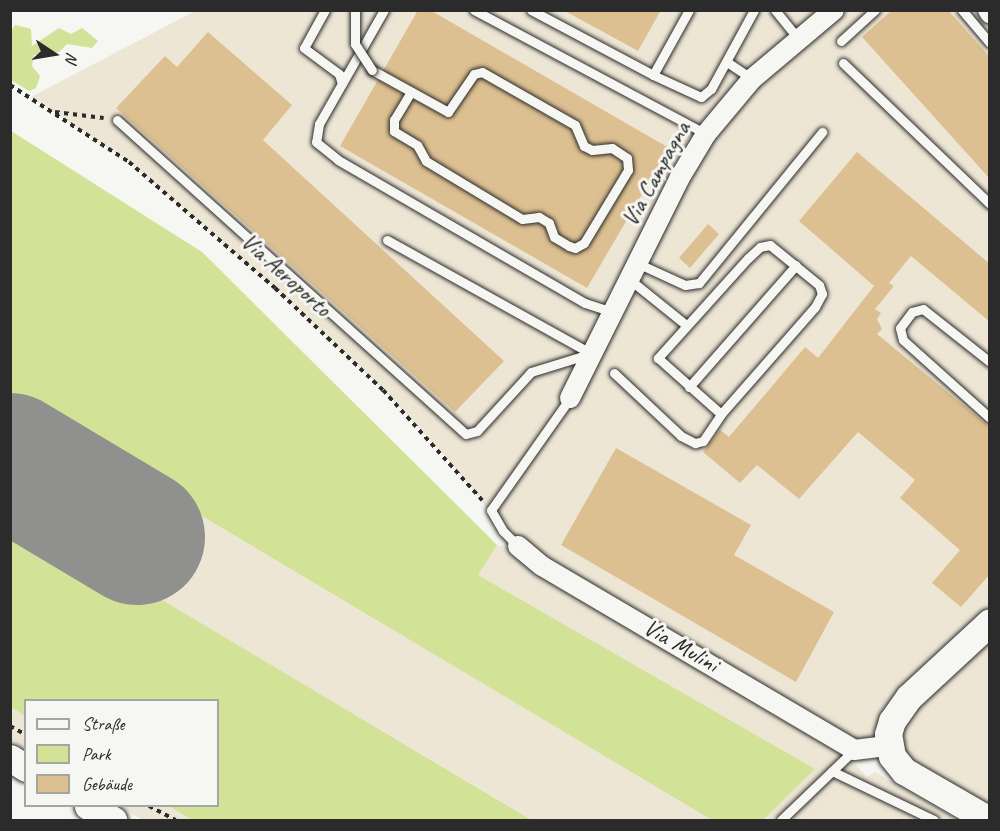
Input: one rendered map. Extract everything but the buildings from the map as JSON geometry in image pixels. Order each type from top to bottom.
[{"type":"street","name":"Via Campagna","points":[[570,398],[633,271],[706,134],[752,79],[831,11]]},
{"type":"street","name":"Via Mulini","points":[[518,546],[542,566],[854,750]]},
{"type":"street","points":[[989,820],[912,777],[897,765],[889,746],[888,734],[898,710],[990,622]]},
{"type":"street","points":[[854,750],[889,746]]},
{"type":"street","points":[[10,758],[24,767]]},
{"type":"street","points":[[90,807],[113,820]]},
{"type":"lane","points":[[325,10],[304,48],[339,74],[342,84]]},
{"type":"lane","points":[[355,10],[355,44],[372,70],[411,92],[442,110],[453,110],[474,74],[482,72],[575,125],[584,146],[592,150],[612,148],[627,158],[628,170],[584,243],[575,248],[569,246],[554,237],[549,223],[539,217],[522,219],[426,161],[417,145],[394,131],[394,120],[411,92]]},
{"type":"lane","points":[[384,10],[316,134],[321,148],[585,303],[613,312]]},
{"type":"lane","points":[[474,10],[706,134]]},
{"type":"lane","points":[[531,10],[653,75],[704,97],[727,62],[754,10]]},
{"type":"lane","points":[[653,75],[689,10]]},
{"type":"lane","points":[[775,10],[798,38]]},
{"type":"lane","points":[[841,41],[875,10]]},
{"type":"lane","points":[[962,10],[990,43]]},
{"type":"lane","points":[[727,62],[752,79]]},
{"type":"lane","points":[[843,63],[990,204]]},
{"type":"lane","points":[[117,120],[466,434],[477,431],[531,372],[592,354]]},
{"type":"lane","points":[[633,271],[685,285],[699,283],[822,132]]},
{"type":"lane","points":[[387,240],[592,354]]},
{"type":"lane","points":[[614,374],[681,436],[695,443],[703,441],[721,414],[819,301],[819,285],[770,245],[760,247],[658,358],[721,414]]},
{"type":"lane","points":[[689,387],[796,265]]},
{"type":"lane","points":[[633,271],[686,325]]},
{"type":"lane","points":[[990,362],[923,309],[912,312],[900,328],[903,340],[990,418]]},
{"type":"lane","points":[[491,510],[570,398]]},
{"type":"lane","name":"Via Mulini","points":[[491,510],[503,531],[518,546]]},
{"type":"lane","points":[[781,820],[854,750]]},
{"type":"lane","points":[[832,771],[934,820]]},
{"type":"path","name":"Via Aeroporto","points":[[10,85],[129,162],[275,288],[383,390],[491,510]]},
{"type":"path","points":[[54,112],[117,120]]},
{"type":"path","points":[[10,726],[24,734]]},
{"type":"path","points":[[151,807],[175,820]]},
{"type":"shaded area","points":[[195,11],[988,11],[989,820],[892,756],[854,750],[518,546],[446,457],[383,390],[275,288],[129,162],[31,97]]},
{"type":"shaded area","points":[[10,135],[202,252],[497,545],[515,549],[831,740],[867,777],[875,772],[959,820],[143,820],[120,807],[219,807],[219,699],[24,699],[24,748],[11,740]]},
{"type":"green space","points":[[15,25],[31,29],[32,46],[59,28],[71,34],[82,28],[98,41],[92,48],[67,44],[59,52],[34,55],[32,66],[40,76],[36,88],[29,91],[11,80],[11,32]]},
{"type":"green space","points":[[11,131],[202,252],[497,545],[478,575],[815,769],[763,820],[712,820],[11,402]]},
{"type":"green space","points":[[10,510],[531,820],[192,820],[171,807],[219,807],[219,699],[24,699],[24,715],[11,707]]},
{"type":"runway","points":[[10,461],[137,537]]}]
